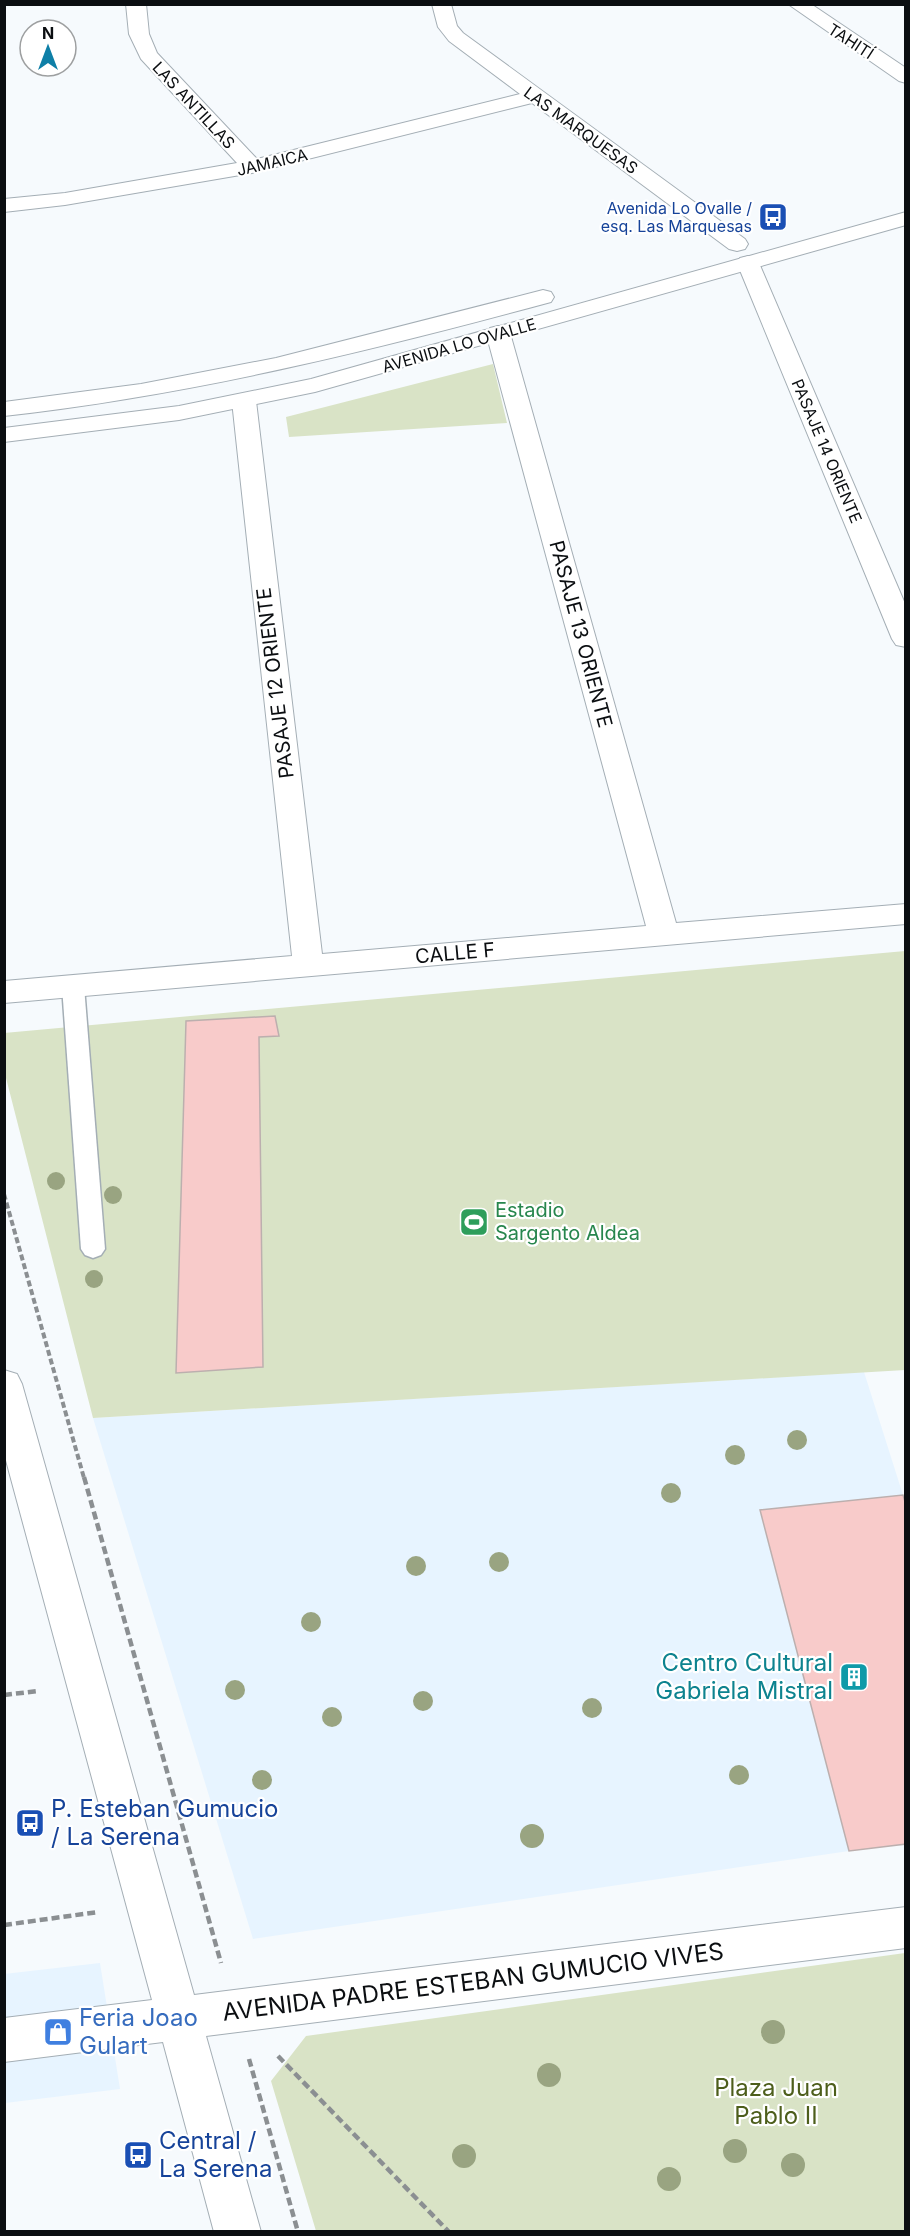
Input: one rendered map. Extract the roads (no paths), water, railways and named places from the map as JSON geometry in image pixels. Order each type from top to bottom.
[{"type":"street","name":"LAS ANTILLAS","points":[[136,4],[139,34],[148,55],[252,167]]},
{"type":"street","name":"LAS MARQUESAS","points":[[441,4],[448,27],[456,38],[742,253]]},
{"type":"street","name":"TAHITÍ","points":[[797,4],[906,77]]},
{"type":"street","name":"JAMAICA","points":[[4,206],[77,197],[252,167],[535,96]]},
{"type":"street","name":"AVENIDA LO OVALLE","points":[[648,268],[742,253],[906,218]]},
{"type":"street","name":"AVENIDA LO OVALLE","points":[[4,435],[124,421],[244,401],[384,367],[498,333],[742,253],[816,221]]},
{"type":"street","name":"PASAJE 14 ORIENTE","points":[[742,253],[906,639]]},
{"type":"street","name":"AVENIDA LO OVALLE","points":[[4,409],[88,400],[218,378],[287,363],[559,293]]},
{"type":"street","name":"PASAJE 13 ORIENTE","points":[[498,333],[664,934]]},
{"type":"street","name":"PASAJE 12 ORIENTE","points":[[244,401],[308,965]]},
{"type":"street","name":"CALLE F","points":[[4,992],[906,914]]},
{"type":"street","points":[[4,1383],[238,2232]]},
{"type":"street","name":"AVENIDA PADRE ESTEBAN GUMUCIO VIVES","points":[[4,2040],[906,1927]]},
{"type":"lane","points":[[73,986],[93,1249]]},
{"type":"place","name":"Avenida Lo Ovalle / esq. Las Marquesas","points":[[773,217]]},
{"type":"place","name":"Estadio Sargento Aldea","points":[[474,1222]]},
{"type":"place","name":"Centro Cultural Gabriela Mistral","points":[[854,1677]]},
{"type":"place","name":"P. Esteban Gumucio / La Serena","points":[[30,1823]]},
{"type":"place","name":"Feria Joao Gulart","points":[[58,2032]]},
{"type":"place","name":"Central / La Serena","points":[[138,2155]]},
{"type":"park label","name":"Plaza Juan Pablo II","points":[[776,2102]]}]
